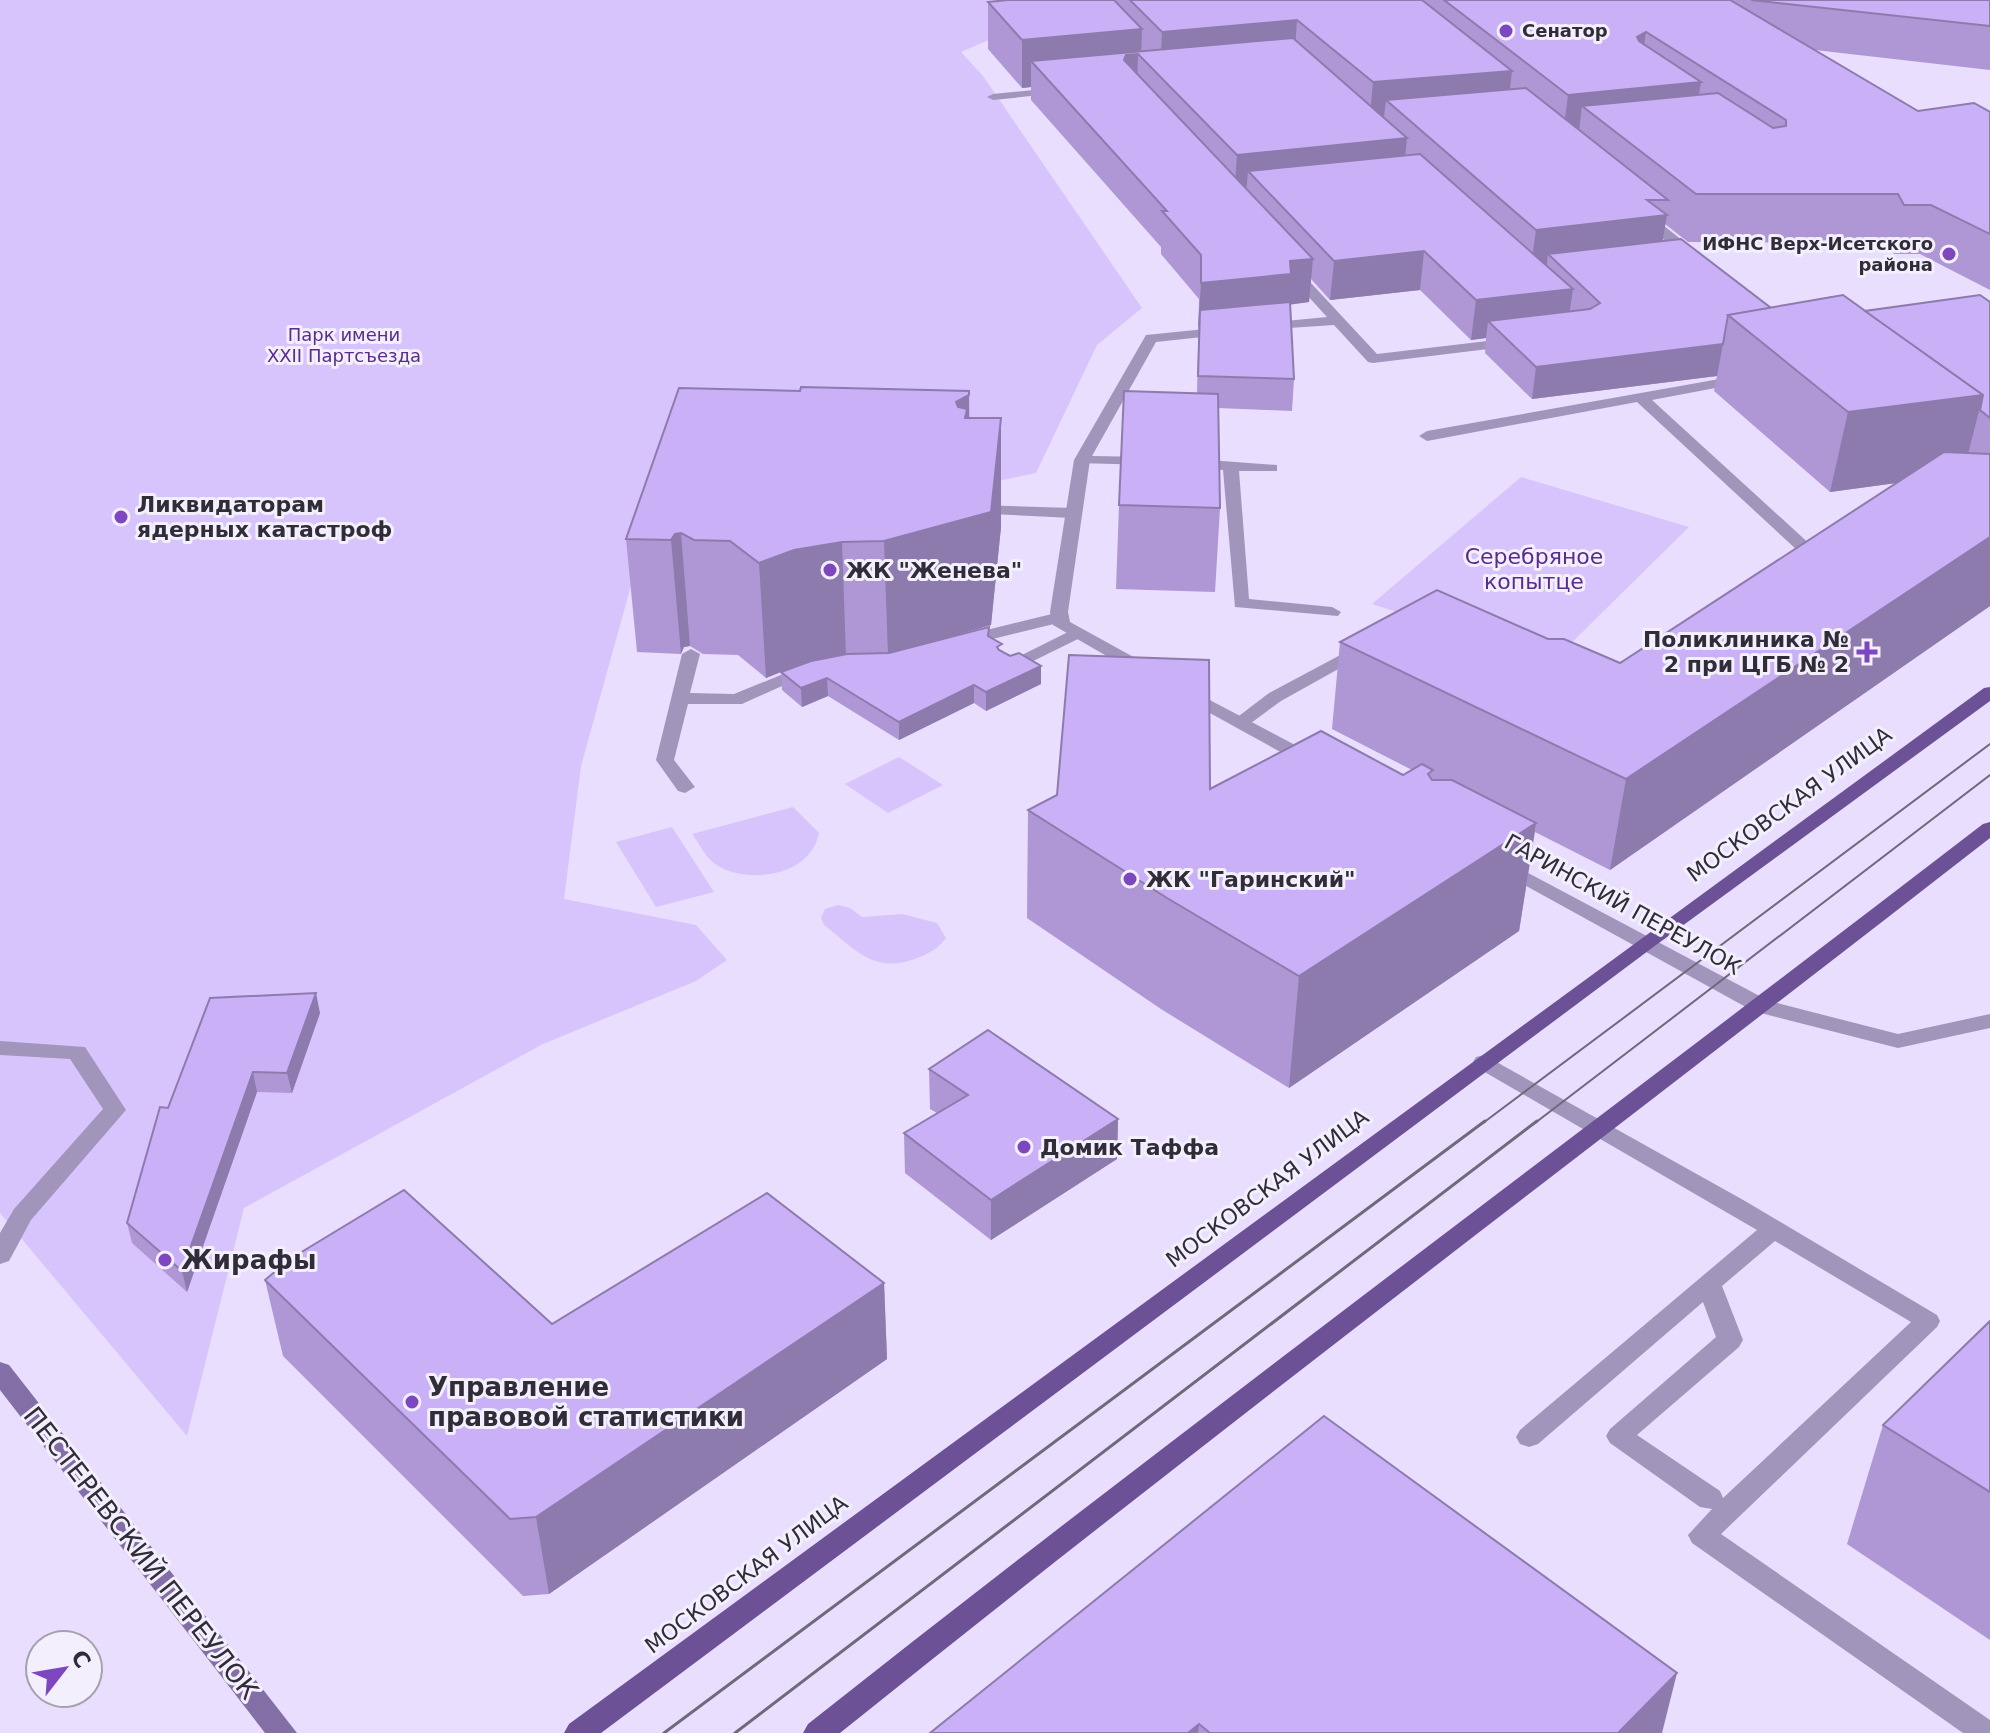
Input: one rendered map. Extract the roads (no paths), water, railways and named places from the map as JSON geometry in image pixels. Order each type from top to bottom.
[{"type":"main road","name":"МОСКОВСКАЯ УЛИЦА","points":[[579,1733],[1645,943],[1990,692]]},
{"type":"main road","points":[[818,1733],[1107,1503],[1601,1129],[1990,828]]},
{"type":"main road","name":"ПЕСТЕРЕВСКИЙ ПЕРЕУЛОК","points":[[0,1372],[282,1733]]},
{"type":"street","points":[[993,97],[1070,90]]},
{"type":"street","points":[[1628,204],[1709,269]]},
{"type":"street","points":[[1677,262],[1697,260]]},
{"type":"street","points":[[1286,264],[1373,359],[1524,341]]},
{"type":"street","points":[[1331,772],[1062,625],[1060,617],[1072,513],[1082,460],[1151,338],[1338,320]]},
{"type":"street","points":[[1427,436],[1763,375]]},
{"type":"street","points":[[1640,397],[1808,552],[1782,569]]},
{"type":"street","points":[[1082,460],[1271,468]]},
{"type":"street","points":[[1231,466],[1241,603],[1332,612]]},
{"type":"street","points":[[968,510],[1072,513]]},
{"type":"street","points":[[945,646],[1060,617]]},
{"type":"street","points":[[1009,666],[1076,633]]},
{"type":"street","points":[[1240,722],[1275,697],[1374,641]]},
{"type":"street","points":[[685,787],[665,760],[691,654]]},
{"type":"street","points":[[678,698],[736,700],[766,685],[820,668]]},
{"type":"street","name":"ГАРИНСКИЙ ПЕРЕУЛОК","points":[[1490,858],[1761,1006],[1898,1041],[1989,1023]]},
{"type":"street","points":[[0,1048],[77,1052],[115,1110],[22,1215],[0,1255]]},
{"type":"street","points":[[1484,1062],[1928,1321],[1702,1535],[1986,1733]]},
{"type":"street","points":[[1529,1437],[1773,1229]]},
{"type":"street","points":[[1708,1283],[1730,1340],[1619,1436],[1710,1499]]},
{"type":"tram line","points":[[1483,1123],[1990,744]]},
{"type":"tram line","points":[[1535,1123],[1990,775]]},
{"type":"tram line","points":[[664,1733],[1485,1121]]},
{"type":"tram line","points":[[735,1733],[1537,1121]]},
{"type":"place","name":"Сенатор","points":[[1506,31]]},
{"type":"place","name":"ИФНС Верх-Исетского района","points":[[1949,254]]},
{"type":"place","name":"Ликвидаторам ядерных катастроф","points":[[121,517]]},
{"type":"place","name":"ЖК \"Женева\"","points":[[830,570]]},
{"type":"place","name":"Поликлиника № 2 при ЦГБ № 2","points":[[1867,652]]},
{"type":"place","name":"ЖК \"Гаринский\"","points":[[1130,879]]},
{"type":"place","name":"Домик Таффа","points":[[1024,1147]]},
{"type":"place","name":"Жирафы","points":[[165,1260]]},
{"type":"place","name":"Управление правовой статистики","points":[[412,1402]]},
{"type":"park label","name":"Парк имени XXII Партсъезда","points":[[344,345]]},
{"type":"park label","name":"Серебряное копытце","points":[[1534,568]]}]
